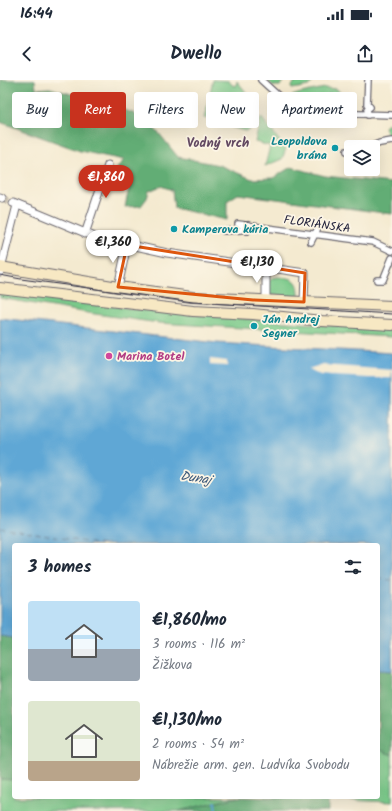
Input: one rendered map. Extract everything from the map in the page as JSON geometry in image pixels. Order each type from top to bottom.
[{"type":"main road","points":[[0,269],[192,297],[392,306]]},
{"type":"main road","points":[[0,288],[193,311],[392,325]]},
{"type":"street","points":[[261,80],[284,100],[299,109],[312,112],[368,109],[392,115]]},
{"type":"street","points":[[368,80],[368,109]]},
{"type":"street","points":[[380,143],[392,141]]},
{"type":"street","points":[[85,234],[108,165]]},
{"type":"street","points":[[0,269],[15,204],[85,234],[127,244],[167,253],[266,268],[305,272],[304,302]]},
{"type":"street","name":"FLORIÁNSKA","points":[[238,224],[247,228],[316,232],[373,242],[392,251]]},
{"type":"street","points":[[224,231],[242,230],[247,228]]},
{"type":"street","points":[[312,242],[316,232]]},
{"type":"street","points":[[118,287],[127,244]]},
{"type":"street","points":[[377,280],[383,280],[392,258]]},
{"type":"street","points":[[266,268],[266,301]]},
{"type":"highlighted area","points":[[127,245],[305,273],[304,302],[253,300],[118,287]]},
{"type":"green space","points":[[0,80],[35,80],[36,89],[50,88],[70,94],[70,128],[126,128],[126,111],[134,114],[134,128],[153,128],[158,132],[178,157],[219,165],[252,179],[273,178],[291,167],[325,176],[392,183],[392,214],[238,194],[227,201],[227,220],[174,208],[172,190],[161,186],[149,191],[147,198],[141,206],[125,207],[130,183],[114,181],[118,167],[124,160],[80,151],[17,128],[62,128],[62,92],[12,92],[12,126],[0,122]]},
{"type":"green space","points":[[213,80],[229,81],[232,85],[236,86],[237,81],[246,92],[210,92]]},
{"type":"green space","points":[[267,80],[284,80],[280,86],[273,86]]},
{"type":"green space","points":[[296,80],[311,80],[312,83],[309,86],[292,89],[291,88]]},
{"type":"green space","points":[[325,88],[337,89],[340,92],[306,92]]},
{"type":"green space","points":[[261,117],[267,125],[267,128],[270,128],[286,149],[282,159],[265,166],[270,146],[255,142]]},
{"type":"green space","points":[[387,124],[392,127],[392,138],[389,137],[384,127]]},
{"type":"green space","points":[[234,128],[249,128],[249,130],[245,131]]},
{"type":"green space","points":[[277,277],[294,280],[298,285],[299,295],[297,297],[268,295],[269,281],[272,278]]},
{"type":"green space","points":[[0,291],[135,309],[392,330],[392,337],[159,323],[0,298]]},
{"type":"green space","points":[[0,636],[12,638],[12,780],[0,779]]},
{"type":"green space","points":[[380,670],[392,671],[392,755],[380,750]]},
{"type":"green space","points":[[380,750],[392,755],[392,802],[315,799],[380,799]]},
{"type":"green space","points":[[0,779],[12,780],[12,799],[230,799],[179,811],[0,811]]},
{"type":"green space","points":[[230,799],[328,799],[328,811],[179,811]]},
{"type":"water","name":"Dunaj","points":[[0,318],[217,343],[392,353],[392,671],[380,670],[380,543],[12,543],[12,638],[0,636]]},
{"type":"pier","points":[[210,359],[227,361],[227,366],[210,365]]},
{"type":"pier","points":[[321,365],[392,370],[391,378],[321,375],[308,369]]},
{"type":"waterway","points":[[215,802],[216,811]]},
{"type":"ferry route","points":[[0,528],[92,543]]},
{"type":"ferry route","points":[[380,579],[392,580]]},
{"type":"tunnel","points":[[2,198],[13,203]]},
{"type":"tram line","points":[[0,275],[193,302],[392,314]]},
{"type":"place","name":"Leopoldova brána","points":[[335,148]]},
{"type":"place","name":"Kamperova kúria","points":[[174,229]]},
{"type":"place","name":"Ján Andrej Segner","points":[[254,326]]},
{"type":"place","name":"Marina Botel","points":[[109,356]]},
{"type":"district","name":"Vodný vrch","points":[[218,142]]}]
